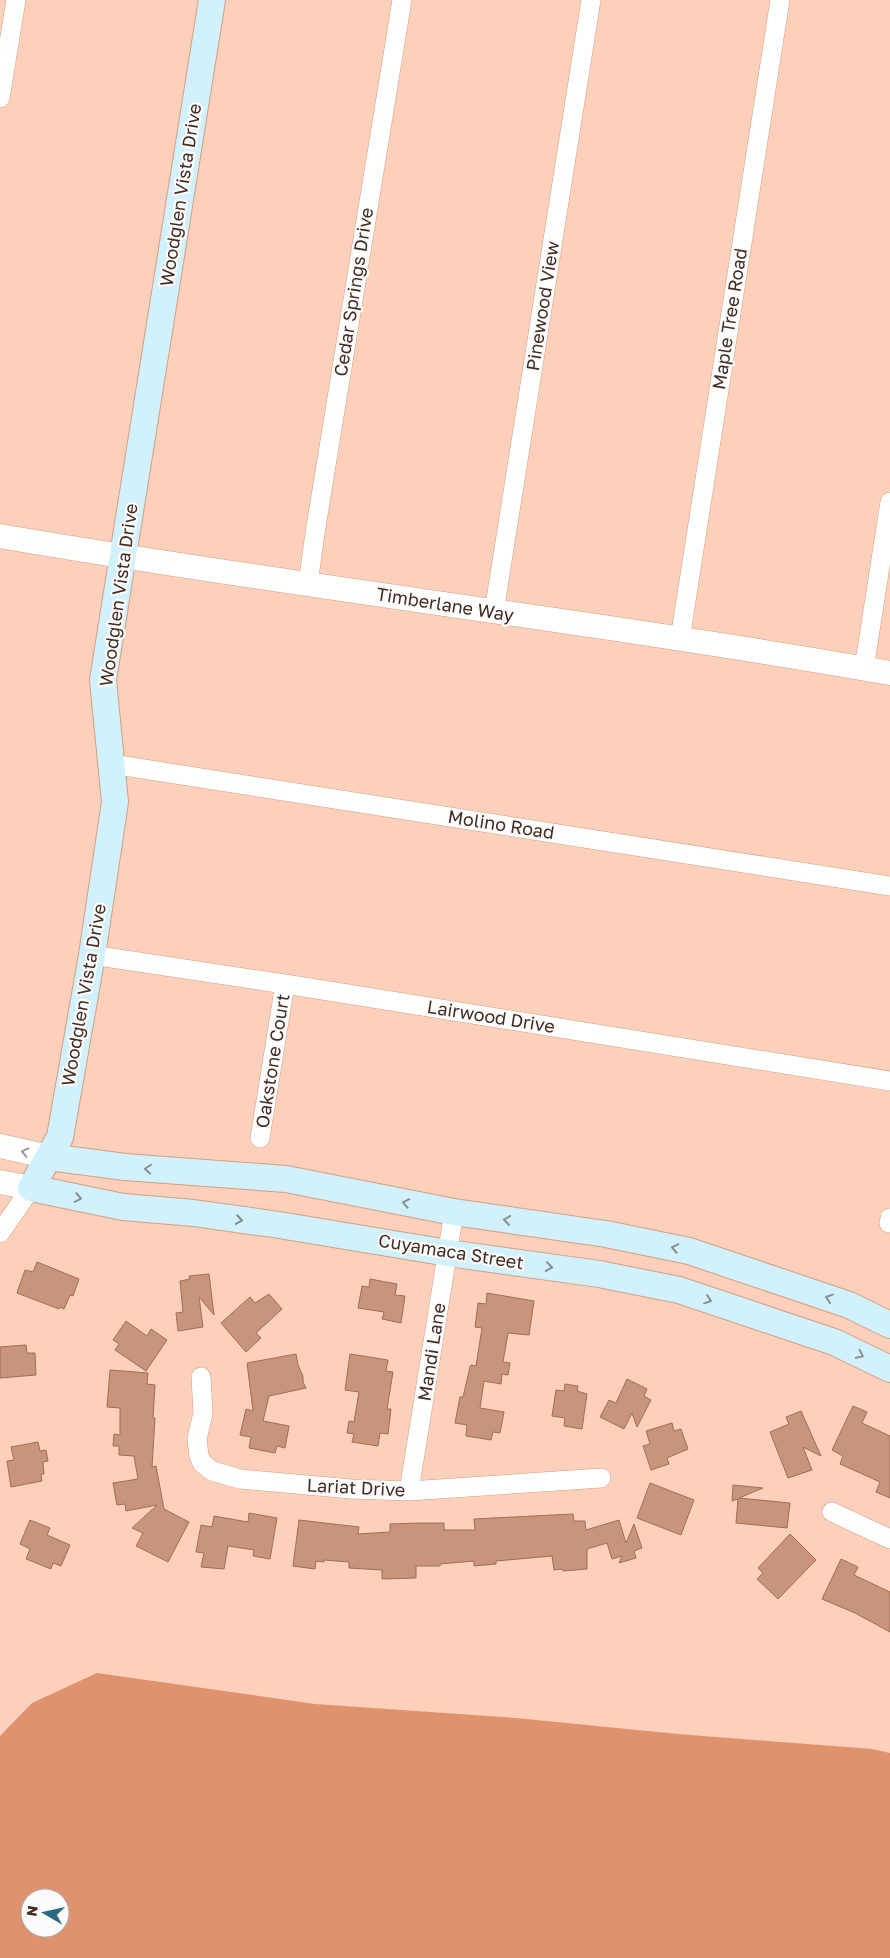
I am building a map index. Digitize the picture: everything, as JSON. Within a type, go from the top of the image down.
[{"type":"main road","name":"Woodglen Vista Drive","points":[[31,1188],[60,1137],[92,955],[115,802],[103,680],[212,0]]},
{"type":"main road","points":[[50,1157],[125,1167],[286,1179],[454,1212],[606,1234],[689,1251],[849,1305],[890,1324]]},
{"type":"main road","name":"Cuyamaca Street","points":[[31,1188],[123,1207],[194,1213],[260,1222],[448,1253],[599,1274],[679,1290],[834,1342],[890,1369]]},
{"type":"street","points":[[0,98],[16,0]]},
{"type":"street","name":"Cedar Springs Drive","points":[[308,584],[402,0]]},
{"type":"street","name":"Pinewood View","points":[[494,612],[591,0]]},
{"type":"street","name":"Maple Tree Road","points":[[680,639],[780,0]]},
{"type":"street","points":[[864,669],[890,502]]},
{"type":"street","name":"Timberlane Way","points":[[0,536],[123,557],[680,639],[890,673]]},
{"type":"street","name":"Molino Road","points":[[112,764],[890,886]]},
{"type":"street","name":"Lairwood Drive","points":[[92,955],[890,1081]]},
{"type":"street","name":"Oakstone Court","points":[[260,1138],[285,984]]},
{"type":"street","points":[[0,1146],[50,1157]]},
{"type":"street","name":"Cuyamaca Street","points":[[0,1182],[31,1188]]},
{"type":"street","name":"Woodglen Vista Drive","points":[[0,1233],[31,1188]]},
{"type":"street","name":"Mandi Lane","points":[[409,1491],[454,1212]]},
{"type":"street","name":"Lariat Drive","points":[[201,1377],[203,1413],[197,1439],[199,1456],[202,1463],[212,1471],[240,1479],[351,1489],[409,1491],[601,1478]]},
{"type":"street","points":[[832,1512],[890,1539]]},
{"type":"shaded area","points":[[97,1673],[315,1704],[516,1718],[678,1734],[872,1749],[890,1753],[890,1958],[0,1958],[0,1736],[32,1703]]},
{"type":"building","points":[[37,1262],[79,1279],[73,1296],[70,1295],[64,1309],[60,1307],[59,1309],[17,1293],[25,1270],[33,1272]]},
{"type":"building","points":[[209,1274],[214,1315],[199,1297],[203,1327],[178,1331],[176,1313],[183,1312],[180,1281],[190,1279],[189,1276]]},
{"type":"building","points":[[370,1279],[397,1284],[395,1295],[405,1296],[401,1323],[382,1319],[384,1312],[358,1308],[362,1286],[369,1287]]},
{"type":"building","points":[[487,1293],[534,1301],[529,1335],[508,1333],[503,1362],[510,1363],[508,1375],[502,1374],[501,1384],[484,1381],[480,1408],[504,1412],[500,1433],[493,1432],[491,1440],[466,1436],[467,1425],[455,1423],[460,1397],[463,1397],[470,1367],[471,1365],[476,1366],[482,1328],[475,1327],[478,1303],[486,1304]]},
{"type":"building","points":[[269,1294],[282,1309],[256,1333],[261,1338],[246,1352],[221,1323],[250,1297],[255,1303]]},
{"type":"building","points":[[126,1321],[147,1336],[151,1329],[167,1340],[146,1371],[115,1350],[119,1344],[113,1340]]},
{"type":"building","points":[[26,1345],[27,1353],[35,1353],[36,1375],[0,1378],[0,1347]]},
{"type":"building","points":[[296,1354],[306,1388],[269,1396],[263,1421],[289,1426],[285,1448],[277,1446],[275,1453],[249,1448],[251,1437],[240,1435],[246,1409],[253,1411],[247,1363]]},
{"type":"building","points":[[350,1354],[388,1360],[386,1371],[393,1372],[387,1409],[391,1409],[388,1434],[380,1433],[378,1446],[352,1442],[354,1434],[347,1433],[349,1421],[354,1422],[359,1392],[345,1390]]},
{"type":"building","points":[[110,1370],[148,1373],[147,1384],[155,1385],[152,1467],[156,1466],[164,1509],[189,1522],[168,1562],[136,1546],[143,1533],[132,1528],[157,1505],[126,1511],[125,1504],[117,1505],[113,1483],[138,1479],[134,1456],[119,1455],[119,1446],[113,1446],[114,1434],[120,1435],[120,1408],[107,1407]]},
{"type":"building","points":[[627,1379],[647,1389],[644,1396],[651,1400],[637,1427],[632,1413],[624,1429],[600,1417],[609,1400],[616,1403]]},
{"type":"building","points":[[565,1384],[578,1386],[577,1391],[587,1394],[582,1429],[564,1426],[565,1418],[552,1416],[556,1390],[564,1391]]},
{"type":"building","points":[[853,1406],[867,1412],[862,1423],[890,1436],[890,1498],[876,1492],[880,1482],[840,1464],[843,1456],[832,1450]]},
{"type":"building","points":[[801,1411],[821,1456],[803,1447],[812,1470],[788,1478],[770,1432],[789,1424],[786,1417]]},
{"type":"building","points":[[672,1423],[674,1431],[681,1429],[688,1449],[667,1458],[669,1464],[651,1470],[643,1446],[650,1444],[646,1431]]},
{"type":"building","points":[[38,1442],[40,1451],[46,1450],[48,1461],[43,1462],[44,1474],[41,1474],[42,1481],[11,1487],[7,1461],[14,1460],[11,1447]]},
{"type":"building","points":[[650,1483],[694,1500],[681,1535],[637,1518]]},
{"type":"building","points":[[733,1485],[763,1488],[739,1498],[790,1503],[787,1528],[736,1523],[738,1499],[732,1501]]},
{"type":"building","points":[[249,1513],[277,1518],[270,1559],[253,1556],[254,1550],[228,1546],[224,1569],[201,1567],[204,1553],[196,1552],[201,1525],[212,1527],[214,1516],[248,1522]]},
{"type":"building","points":[[573,1514],[574,1521],[585,1521],[586,1530],[619,1520],[626,1543],[634,1524],[642,1548],[634,1551],[636,1558],[619,1563],[622,1556],[612,1559],[607,1543],[587,1549],[587,1569],[563,1571],[562,1569],[554,1570],[552,1556],[496,1561],[496,1564],[474,1566],[474,1561],[440,1564],[440,1566],[416,1566],[416,1578],[382,1579],[382,1570],[349,1568],[349,1562],[316,1561],[315,1569],[293,1566],[299,1520],[359,1527],[358,1534],[390,1532],[390,1524],[444,1523],[444,1530],[475,1530],[474,1519]]},
{"type":"building","points":[[30,1520],[50,1528],[47,1535],[70,1545],[61,1566],[53,1563],[51,1569],[26,1559],[30,1549],[20,1544]]},
{"type":"building","points":[[790,1534],[816,1560],[778,1599],[757,1579],[763,1573],[758,1568]]},
{"type":"building","points":[[841,1559],[858,1567],[854,1575],[890,1592],[890,1632],[855,1613],[822,1599]]}]
